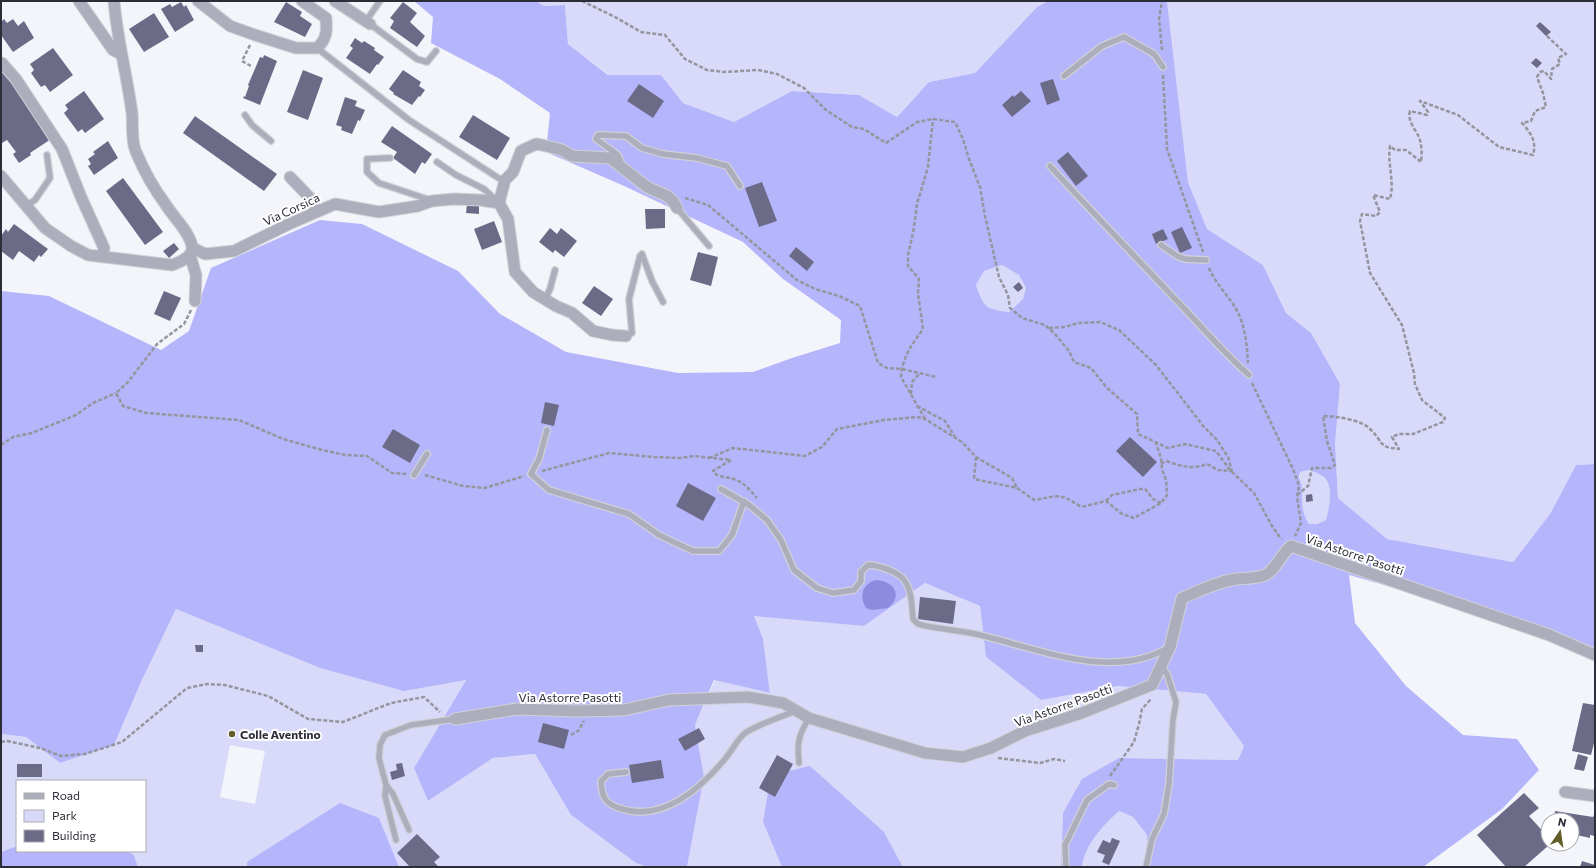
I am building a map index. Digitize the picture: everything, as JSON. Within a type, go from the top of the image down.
[{"type":"street","points":[[79,1],[113,50],[121,54]]},
{"type":"street","points":[[114,1],[121,54],[132,112],[135,150],[146,172],[166,205],[189,238],[196,275],[195,301]]},
{"type":"street","points":[[198,1],[230,26],[296,48],[317,48],[324,42],[327,31],[326,18],[302,1]]},
{"type":"street","points":[[335,1],[368,23]]},
{"type":"street","points":[[2,63],[16,79],[62,149],[80,197],[104,248],[102,256]]},
{"type":"street","points":[[626,336],[594,331],[572,313],[533,292],[515,272],[508,218],[500,203],[505,180],[513,172],[521,151],[536,144],[562,150],[572,156],[610,158],[647,187],[667,196],[673,201],[677,208]]},
{"type":"street","points":[[1,176],[45,228],[71,246],[88,255],[172,265],[183,261],[191,251]]},
{"type":"street","points":[[290,176],[314,202],[314,212]]},
{"type":"street","name":"Via Corsica","points":[[191,251],[205,254],[234,251],[314,212],[335,204],[379,212],[418,206],[432,201],[454,199],[480,200],[500,203]]},
{"type":"street","name":"Via Astorre Pasotti","points":[[458,719],[517,709],[576,711],[624,710],[669,700],[748,697],[783,703],[809,718],[925,753],[963,757],[991,748],[1025,731],[1082,713],[1152,685],[1170,647],[1182,598],[1212,585],[1230,580],[1265,575],[1276,565],[1291,546],[1549,635],[1595,654]]},
{"type":"street","points":[[1565,792],[1595,796]]},
{"type":"lane","points":[[380,1],[368,23],[417,59],[427,62],[436,51]]},
{"type":"lane","points":[[1064,76],[1102,46],[1124,37],[1154,54],[1163,67]]},
{"type":"lane","points":[[317,48],[409,120],[500,179]]},
{"type":"lane","points":[[245,115],[252,125],[271,141]]},
{"type":"lane","points":[[624,169],[618,155],[596,139],[598,135],[626,136],[642,148],[663,154],[697,158],[727,166],[740,186]]},
{"type":"lane","points":[[26,206],[35,200],[50,178],[47,155]]},
{"type":"lane","points":[[390,158],[366,159],[367,172],[379,183],[432,201]]},
{"type":"lane","points":[[437,162],[456,175],[484,189],[500,203]]},
{"type":"lane","points":[[1050,166],[1088,208],[1249,376]]},
{"type":"lane","points":[[677,208],[709,246]]},
{"type":"lane","points":[[1161,245],[1177,256],[1185,259],[1206,260]]},
{"type":"lane","points":[[626,336],[632,333],[629,299],[640,256],[642,254],[663,302]]},
{"type":"lane","points":[[545,299],[550,289],[555,270]]},
{"type":"lane","points":[[547,430],[540,459],[532,474],[549,490],[629,514],[659,535],[693,551],[719,552],[732,534],[744,501]]},
{"type":"lane","points":[[414,475],[427,454]]},
{"type":"lane","points":[[722,488],[744,501],[767,520],[779,536],[794,570],[817,588],[833,593],[854,590],[860,581],[861,572],[868,565],[876,565],[891,570],[905,581],[910,593],[913,619],[918,624],[985,636],[1043,652],[1086,661],[1127,662],[1155,655],[1170,647]]},
{"type":"lane","points":[[1146,867],[1152,839],[1164,814],[1170,784],[1172,720],[1176,702],[1167,674],[1161,666]]},
{"type":"lane","points":[[626,772],[608,774],[601,781],[602,795],[612,806],[631,812],[653,811],[678,802],[706,781],[726,758],[744,733],[786,714],[797,711]]},
{"type":"lane","points":[[799,763],[797,743],[803,727],[809,718]]},
{"type":"lane","points":[[396,840],[385,796],[386,785],[379,758],[380,746],[385,735],[411,725],[458,719]]},
{"type":"lane","points":[[1066,867],[1065,845],[1087,800],[1109,784],[1114,785]]},
{"type":"lane","points":[[386,785],[393,794],[409,830]]},
{"type":"path","points":[[582,1],[641,32],[665,35],[685,59],[706,70],[724,72],[758,70],[777,74],[804,88],[826,110],[852,127],[864,130],[886,143],[917,122],[933,119],[955,122],[964,139],[968,159],[980,187],[999,277],[1008,295],[1010,308],[1022,318],[1045,325],[1069,351],[1074,362],[1091,368],[1107,388],[1137,414],[1138,434],[1168,448],[1184,444],[1216,451],[1230,470],[1254,493],[1279,536],[1291,546],[1301,523],[1297,495],[1299,486],[1293,469],[1249,376],[1246,340],[1237,310],[1212,275],[1167,149],[1159,19],[1162,1]]},
{"type":"path","points":[[251,66],[242,61],[255,35]]},
{"type":"path","points":[[1297,495],[1308,486],[1312,468],[1331,468],[1336,465],[1327,441],[1322,416],[1350,420],[1370,428],[1381,444],[1388,448],[1399,450],[1392,437],[1399,434],[1413,434],[1443,422],[1445,418],[1422,400],[1415,384],[1414,373],[1402,325],[1370,273],[1360,221],[1362,214],[1376,216],[1380,212],[1373,195],[1390,199],[1392,192],[1391,170],[1388,157],[1390,146],[1395,150],[1406,150],[1420,162],[1422,155],[1419,139],[1408,115],[1410,111],[1427,115],[1428,112],[1420,101],[1458,114],[1499,147],[1533,155],[1536,147],[1531,134],[1522,123],[1531,121],[1535,111],[1546,107],[1537,77],[1540,72],[1544,71],[1552,79],[1552,69],[1560,64],[1558,58],[1566,54],[1547,36]]},
{"type":"path","points":[[933,119],[928,167],[917,204],[914,234],[908,255],[908,266],[919,279],[918,294],[923,329],[912,343],[904,358],[901,377],[925,419],[962,442],[976,457],[1012,478],[1017,488]]},
{"type":"path","points":[[682,195],[686,199],[708,205],[797,280],[815,289],[839,296],[860,306],[878,363],[886,368],[902,369],[936,377]]},
{"type":"path","points":[[1048,328],[1065,327],[1078,323],[1100,322],[1119,330],[1156,365],[1204,427],[1217,440],[1228,457],[1232,471]]},
{"type":"path","points":[[1,445],[13,437],[32,433],[76,414],[93,403],[116,393],[128,382],[156,344],[184,324]]},
{"type":"path","points":[[910,394],[912,382],[920,373]]},
{"type":"path","points":[[116,393],[123,406],[146,413],[239,420],[289,441],[346,455],[367,456],[392,472],[427,475],[462,486],[485,488],[608,453],[680,458],[694,456],[731,460],[713,471],[718,476],[736,479],[749,489],[761,504]]},
{"type":"path","points":[[917,406],[945,422],[956,439]]},
{"type":"path","points":[[708,458],[733,448],[804,456],[822,447],[837,429],[884,420],[925,419]]},
{"type":"path","points":[[1106,501],[1122,514],[1134,518],[1161,503],[1167,494],[1166,480],[1156,442]]},
{"type":"path","points":[[976,457],[974,479],[1017,488],[1034,500],[1060,496],[1066,497],[1081,507],[1106,501],[1112,495],[1140,488],[1145,490],[1153,499],[1161,503]]},
{"type":"path","points":[[1161,464],[1166,461],[1197,468],[1207,464],[1218,470],[1232,471]]},
{"type":"path","points":[[1,742],[8,741],[40,748],[61,756],[85,754],[122,742],[187,688],[207,684],[225,685],[268,696],[308,719],[343,722],[391,703],[424,697],[441,713],[457,713],[458,719]]},
{"type":"path","points":[[1112,773],[1134,742],[1142,709],[1151,698]]},
{"type":"path","points":[[980,751],[994,757],[1031,762],[1040,763],[1054,759],[1065,761]]},
{"type":"green space","points":[[536,1],[1048,1],[1037,7],[975,73],[929,82],[897,117],[859,95],[792,91],[734,122],[683,103],[661,75],[609,75],[568,44],[565,5],[544,6]]},
{"type":"green space","points":[[1167,1],[1595,1],[1595,464],[1576,465],[1550,514],[1513,562],[1387,539],[1338,498],[1335,443],[1311,333],[1286,313],[1263,265],[1207,229],[1188,182]]},
{"type":"green space","points":[[1002,265],[1019,275],[1026,288],[1023,299],[1009,312],[995,310],[986,306],[976,285],[984,271]]},
{"type":"green space","points":[[1309,470],[1324,477],[1329,486],[1330,492],[1326,520],[1317,524],[1309,524],[1304,514],[1302,505],[1300,472]]},
{"type":"green space","points":[[925,583],[980,606],[986,657],[1041,700],[1118,686],[1206,694],[1244,746],[1238,760],[1119,758],[1063,813],[1061,867],[903,867],[884,832],[763,822],[782,867],[687,867],[704,777],[695,725],[715,680],[770,693],[763,639],[753,615],[864,626]]},
{"type":"green space","points":[[176,609],[320,668],[404,690],[466,680],[414,768],[428,801],[493,758],[535,754],[571,815],[636,863],[648,867],[399,867],[379,818],[247,862],[247,867],[138,867],[134,855],[130,852],[146,852],[146,780],[16,780],[16,846],[1,852],[1,734],[26,737],[60,763],[114,745],[141,682]],"holes":[[[230,745],[265,751],[255,804],[220,797]]]},
{"type":"green space","points":[[1119,811],[1133,817],[1147,835],[1147,852],[1143,867],[1082,867],[1091,843],[1101,829]]},
{"type":"shaded area","points":[[414,1],[536,1],[544,6],[565,5],[568,44],[608,75],[661,75],[683,103],[734,122],[792,91],[859,95],[897,117],[929,82],[975,73],[1037,7],[1048,1],[1167,1],[1188,182],[1207,229],[1263,265],[1286,313],[1311,333],[1340,384],[1335,442],[1338,498],[1387,539],[1513,562],[1550,514],[1576,465],[1595,464],[1595,656],[1468,609],[1349,575],[1355,623],[1406,686],[1463,735],[1517,739],[1539,770],[1502,809],[1423,867],[1143,867],[1147,852],[1147,835],[1133,817],[1119,811],[1101,829],[1091,843],[1082,867],[1061,867],[1063,813],[1082,779],[1119,758],[1238,760],[1244,746],[1206,694],[1118,686],[1041,700],[986,657],[980,606],[925,583],[864,626],[754,616],[763,639],[770,693],[714,680],[695,725],[704,777],[687,867],[648,867],[636,863],[571,815],[535,754],[493,758],[428,801],[414,768],[466,680],[404,691],[320,668],[176,609],[141,682],[114,745],[60,763],[26,737],[1,734],[1,291],[49,296],[161,350],[189,331],[211,268],[320,220],[362,224],[458,271],[500,314],[566,352],[678,373],[753,372],[840,343],[841,320],[783,279],[743,242],[622,185],[546,152],[550,113],[500,79],[431,43],[433,17]],"holes":[[[1002,265],[1019,275],[1026,288],[1023,299],[1009,312],[995,310],[986,306],[976,285],[984,271]],[[1309,470],[1324,477],[1327,481],[1330,492],[1326,520],[1317,524],[1309,524],[1305,517],[1302,505],[1302,488],[1299,477],[1300,472]]]},
{"type":"shaded area","points":[[876,580],[887,583],[896,594],[893,603],[888,608],[872,610],[866,608],[864,604],[862,595],[865,587]]},
{"type":"shaded area","points":[[810,766],[884,832],[903,867],[782,867],[763,822],[771,775]]},
{"type":"shaded area","points":[[340,803],[379,818],[399,867],[247,867],[247,862]]},
{"type":"shaded area","points":[[16,846],[16,852],[130,852],[134,855],[138,867],[1,867],[1,852]]},
{"type":"building","points":[[181,2],[184,7],[186,5],[194,20],[175,32],[161,9],[170,4],[172,7]]},
{"type":"building","points":[[286,2],[302,12],[300,16],[312,24],[305,37],[274,22]]},
{"type":"building","points":[[403,2],[417,13],[410,22],[425,36],[417,47],[390,28],[394,21],[390,18]]},
{"type":"building","points":[[154,13],[169,37],[144,52],[129,29]]},
{"type":"building","points":[[4,19],[7,23],[13,19],[18,26],[24,21],[34,38],[13,52],[1,35],[1,22]]},
{"type":"building","points":[[1540,22],[1551,32],[1546,36],[1536,26]]},
{"type":"building","points":[[355,38],[362,43],[364,41],[375,48],[374,50],[384,57],[370,74],[346,58],[353,48],[350,46]]},
{"type":"building","points":[[53,48],[73,75],[50,92],[45,85],[41,87],[31,73],[34,70],[30,64]]},
{"type":"building","points":[[264,55],[277,61],[260,105],[243,98],[244,96],[245,97],[249,86],[248,85],[260,57],[263,58]]},
{"type":"building","points":[[1536,58],[1542,63],[1537,68],[1531,63]]},
{"type":"building","points":[[1,68],[51,139],[30,153],[31,155],[19,163],[13,154],[16,152],[7,140],[2,143],[1,141]]},
{"type":"building","points":[[303,70],[323,78],[308,120],[287,112]]},
{"type":"building","points":[[403,70],[421,82],[419,86],[425,90],[412,105],[393,94],[394,93],[389,89]]},
{"type":"building","points":[[1053,79],[1060,100],[1047,105],[1040,83]]},
{"type":"building","points":[[639,84],[664,101],[653,118],[627,101]]},
{"type":"building","points":[[84,91],[104,119],[85,133],[82,129],[78,132],[64,113],[68,109],[65,105]]},
{"type":"building","points":[[1021,91],[1031,101],[1012,117],[1002,105],[1013,95],[1014,97]]},
{"type":"building","points":[[345,97],[357,101],[355,106],[365,110],[360,121],[358,120],[352,134],[341,130],[342,127],[336,125]]},
{"type":"building","points":[[473,115],[510,138],[497,160],[459,137]]},
{"type":"building","points":[[195,116],[277,174],[264,191],[183,133]]},
{"type":"building","points":[[392,126],[432,154],[425,164],[422,162],[415,174],[393,158],[397,152],[381,142]]},
{"type":"building","points":[[108,141],[118,158],[94,175],[88,166],[91,164],[88,159],[95,154],[93,152]]},
{"type":"building","points":[[1068,152],[1088,176],[1076,186],[1057,161]]},
{"type":"building","points":[[123,178],[163,232],[145,245],[106,191]]},
{"type":"building","points":[[762,182],[777,221],[759,227],[745,188]]},
{"type":"building","points":[[467,204],[479,205],[479,214],[466,213]]},
{"type":"building","points":[[645,209],[665,209],[665,228],[646,229]]},
{"type":"building","points":[[494,221],[502,242],[482,250],[474,229]]},
{"type":"building","points":[[14,224],[48,249],[41,257],[39,255],[34,262],[19,251],[13,260],[1,251],[1,236],[6,229],[8,232]]},
{"type":"building","points":[[1182,227],[1192,248],[1180,253],[1171,232]]},
{"type":"building","points":[[550,228],[557,234],[561,228],[577,241],[564,257],[555,250],[553,253],[539,242]]},
{"type":"building","points":[[1163,229],[1168,239],[1156,244],[1152,234]]},
{"type":"building","points":[[174,243],[179,249],[169,258],[163,251]]},
{"type":"building","points":[[796,247],[814,262],[807,271],[789,256]]},
{"type":"building","points":[[698,252],[718,257],[711,286],[690,280]]},
{"type":"building","points":[[1019,282],[1023,288],[1018,292],[1013,287]]},
{"type":"building","points":[[594,286],[613,299],[601,316],[582,303]]},
{"type":"building","points":[[164,291],[181,298],[170,321],[154,314]]},
{"type":"building","points":[[545,402],[559,405],[554,426],[541,423]]},
{"type":"building","points":[[393,429],[420,445],[410,463],[382,447]]},
{"type":"building","points":[[1130,437],[1157,462],[1143,477],[1116,451]]},
{"type":"building","points":[[688,483],[716,498],[703,521],[676,506]]},
{"type":"building","points":[[1312,494],[1313,501],[1306,502],[1306,495]]},
{"type":"building","points":[[920,597],[956,601],[953,624],[918,619]]},
{"type":"building","points":[[195,645],[203,645],[203,652],[196,652]]},
{"type":"building","points":[[1583,703],[1595,705],[1595,739],[1591,755],[1572,751]]},
{"type":"building","points":[[543,723],[569,730],[564,749],[538,742]]},
{"type":"building","points":[[699,728],[705,739],[685,751],[678,739]]},
{"type":"building","points":[[1578,754],[1588,757],[1584,771],[1574,769]]},
{"type":"building","points":[[777,755],[793,764],[775,797],[759,788]]},
{"type":"building","points":[[661,760],[664,778],[632,783],[629,765]]},
{"type":"building","points":[[402,763],[405,776],[392,780],[390,772],[397,770],[396,764]]},
{"type":"building","points":[[17,764],[42,764],[42,777],[17,777]]},
{"type":"building","points":[[1524,793],[1539,808],[1529,816],[1540,828],[1541,852],[1524,867],[1506,867],[1477,835]]},
{"type":"building","points":[[1595,813],[1595,836],[1590,835],[1590,838],[1580,836],[1580,815],[1593,817]]},
{"type":"building","points":[[417,834],[440,857],[434,862],[439,867],[410,867],[397,853]]},
{"type":"building","points":[[1112,838],[1120,841],[1109,865],[1102,862],[1105,855],[1097,852],[1103,840],[1110,843]]},
{"type":"building","points":[[1582,861],[1595,865],[1595,867],[1580,867]]},
{"type":"place","name":"Colle Aventino","points":[[232,734]]}]
